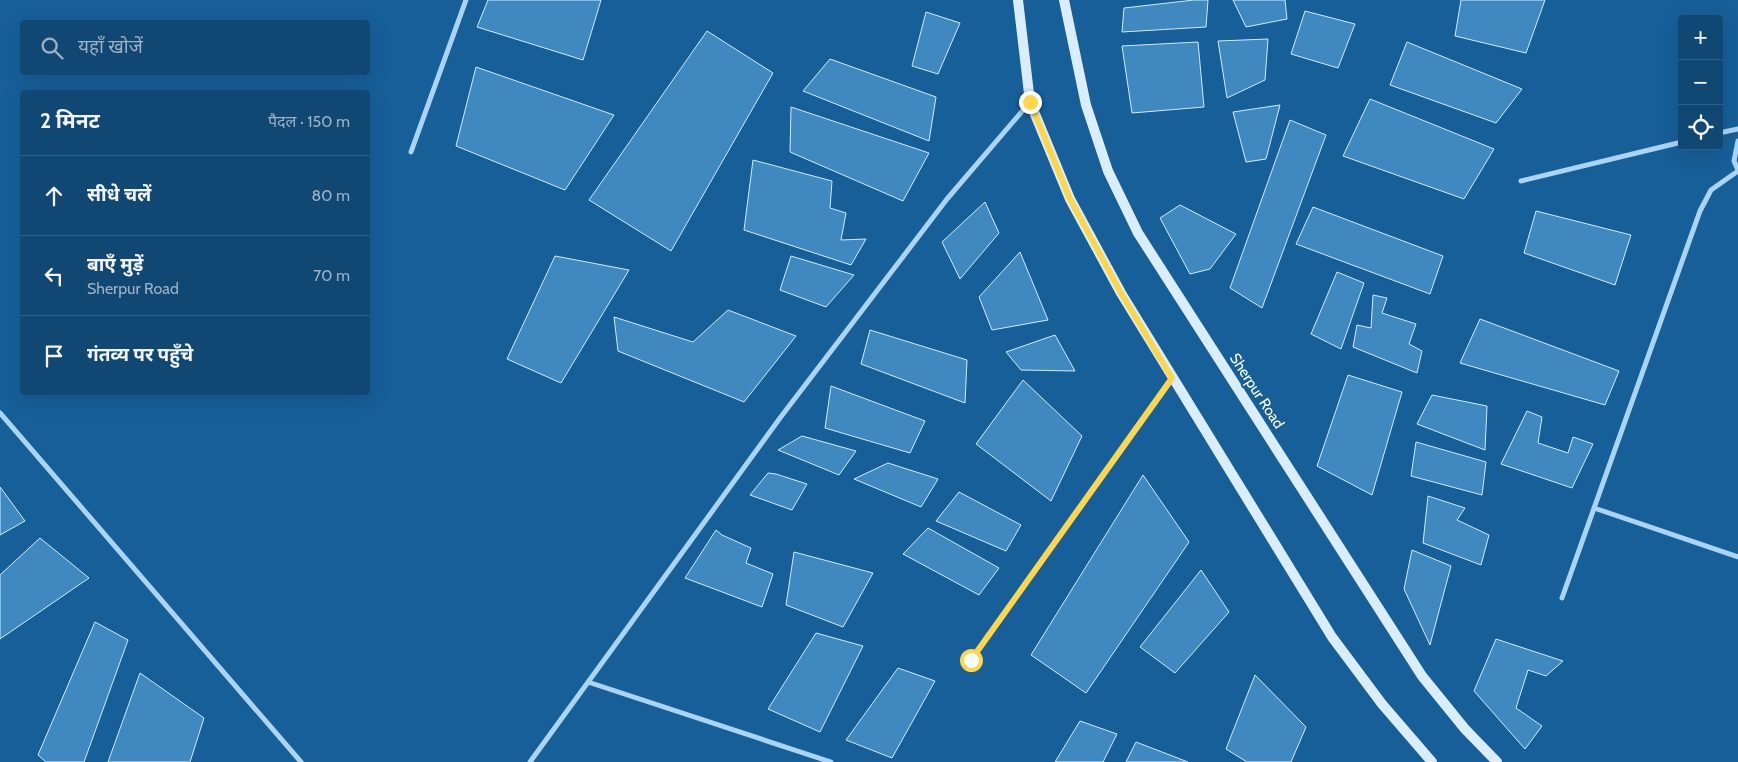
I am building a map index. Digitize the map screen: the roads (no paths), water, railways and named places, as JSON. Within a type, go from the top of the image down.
[{"type":"street","points":[[411,152],[466,0]]},
{"type":"street","points":[[1018,0],[1030,102],[1070,199],[1121,293],[1332,637],[1382,704],[1432,762]]},
{"type":"street","name":"Sherpur Road","points":[[1064,0],[1086,105],[1108,171],[1138,233],[1422,676],[1465,729],[1497,762]]},
{"type":"street","points":[[530,762],[798,394],[947,199],[1030,102]]},
{"type":"street","points":[[1723,132],[1738,129]]},
{"type":"street","points":[[1562,598],[1700,211],[1710,190],[1738,170],[1734,161],[1738,140]]},
{"type":"street","points":[[1521,180],[1678,143]]},
{"type":"street","points":[[971,660],[1172,378]]},
{"type":"street","points":[[0,413],[301,762]]},
{"type":"street","points":[[1594,508],[1738,557]]},
{"type":"street","points":[[588,682],[832,762]]}]
